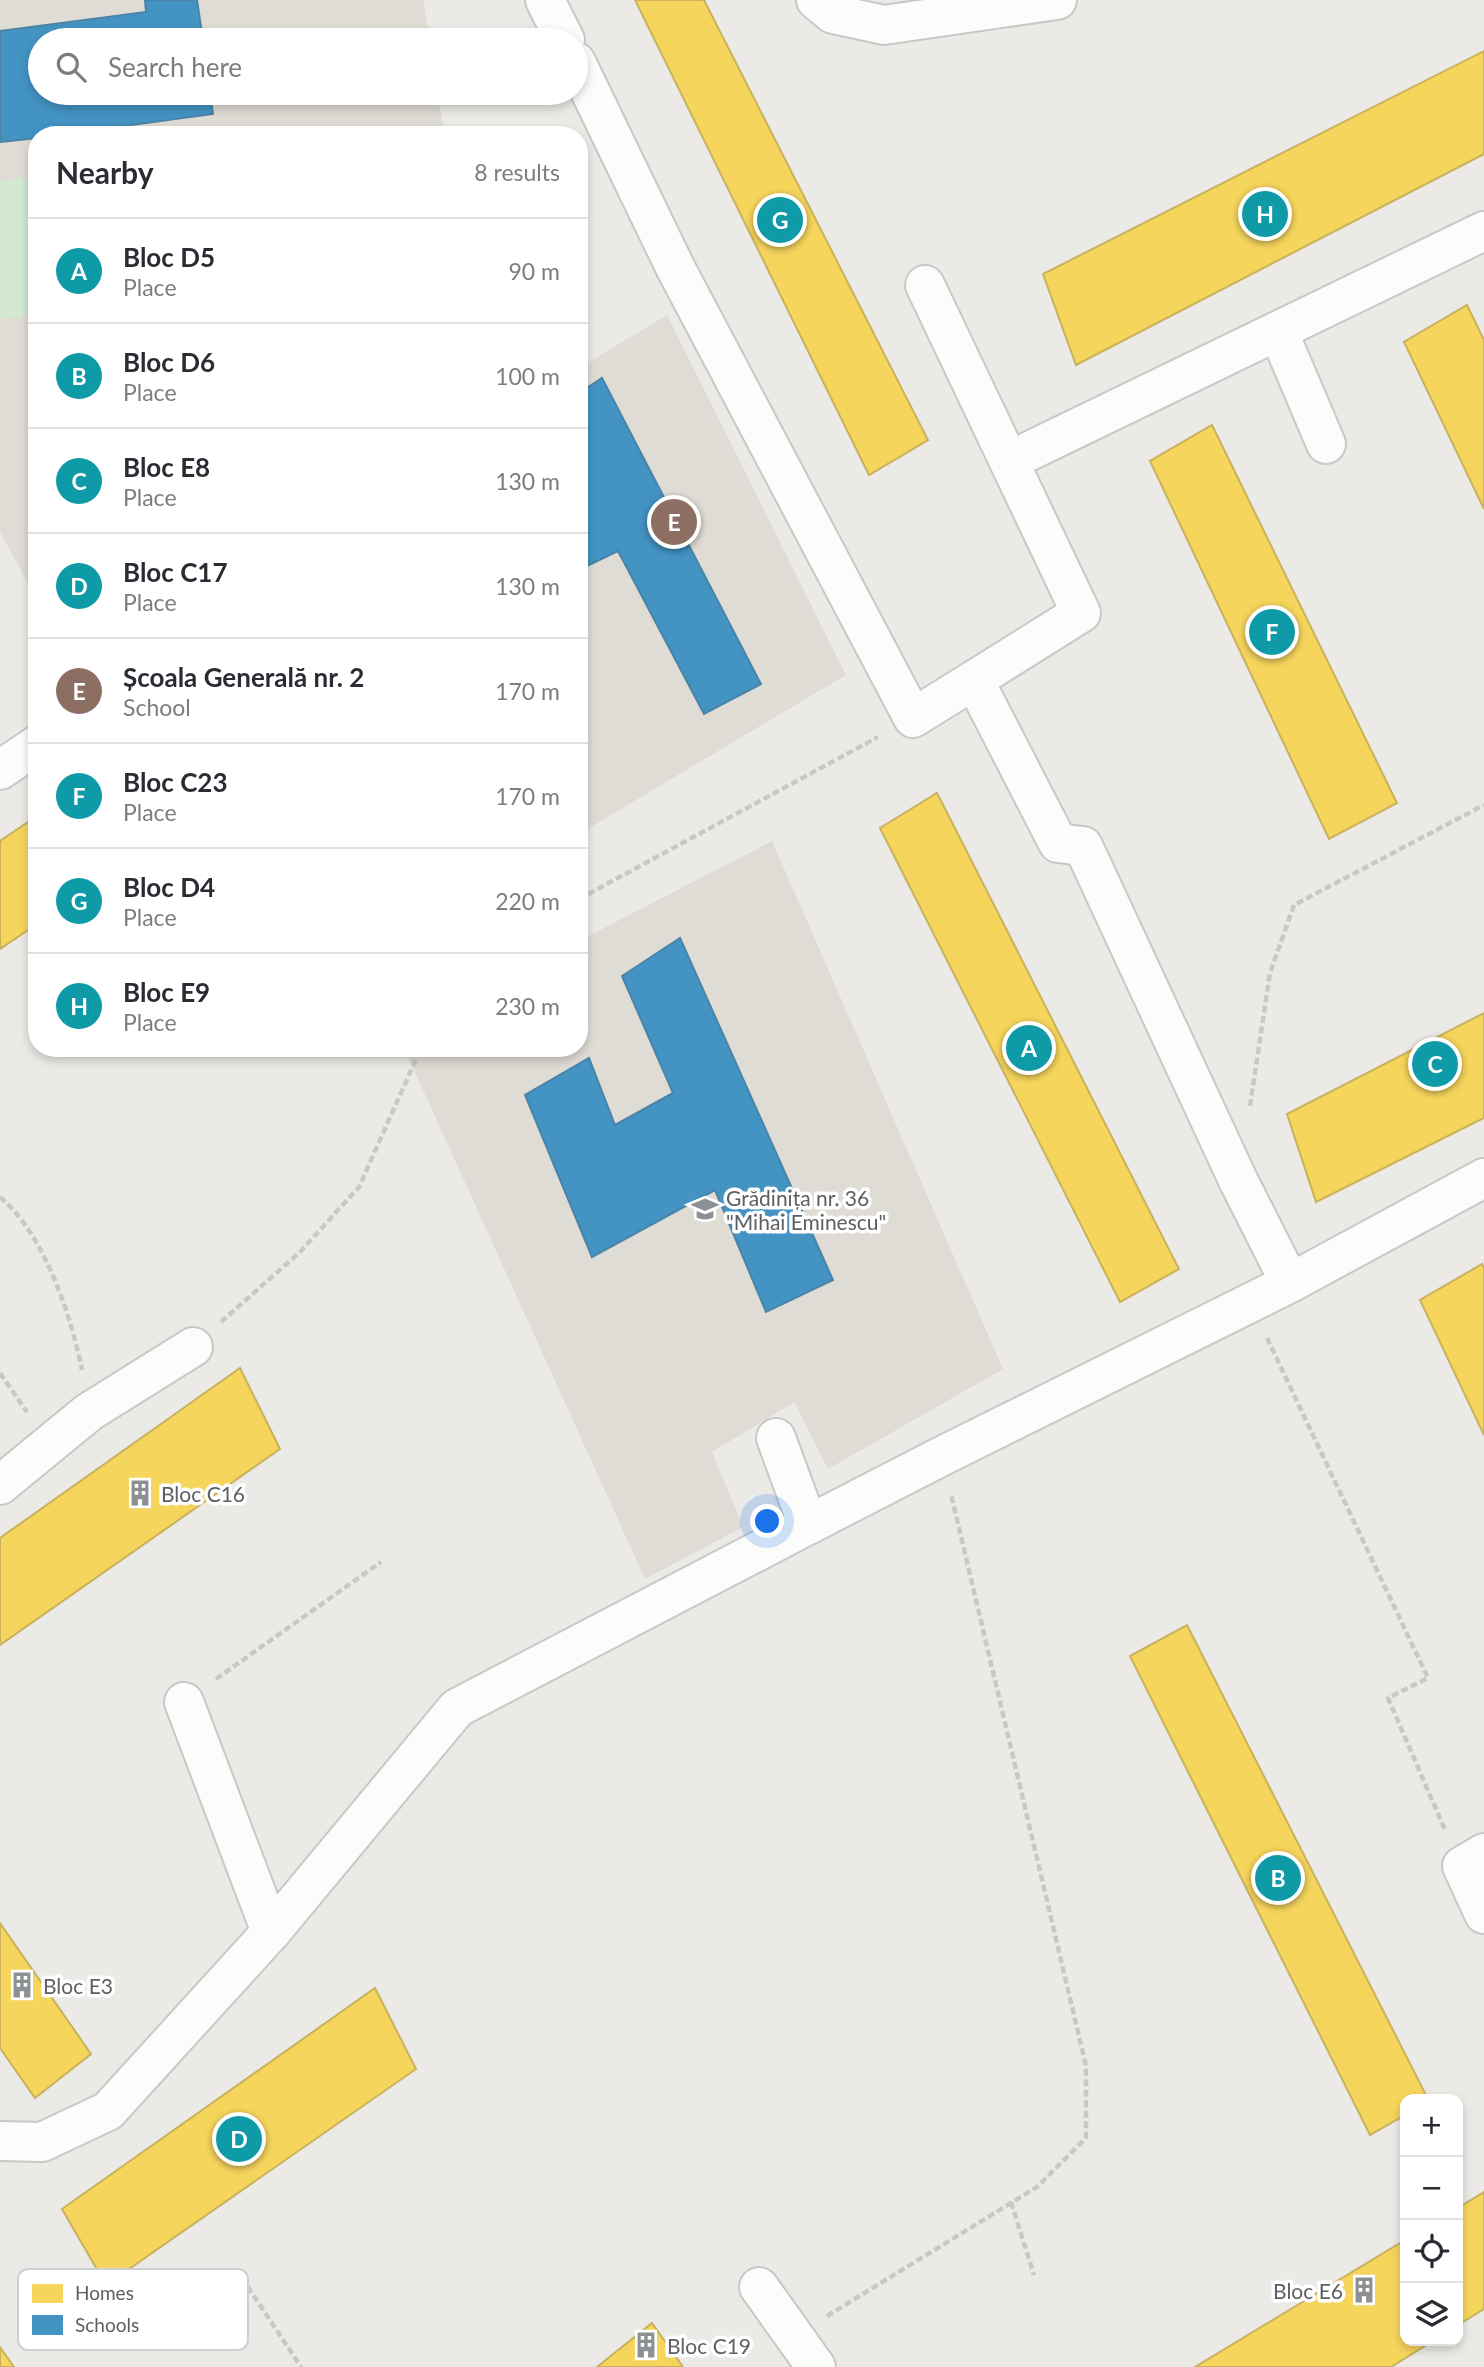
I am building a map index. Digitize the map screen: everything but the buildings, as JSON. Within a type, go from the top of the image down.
[{"type":"street","points":[[545,0],[559,28]]},
{"type":"street","points":[[816,0],[833,14],[884,25],[1057,0]]},
{"type":"street","points":[[588,87],[675,267],[913,718],[1082,612],[925,285]]},
{"type":"street","points":[[1009,461],[1484,231]]},
{"type":"street","points":[[1278,331],[1326,444]]},
{"type":"street","points":[[974,680],[1058,843],[1083,846],[1238,1180],[1290,1283]]},
{"type":"street","points":[[0,770],[28,751]]},
{"type":"street","points":[[0,2141],[41,2142],[108,2111],[271,1932],[457,1708],[942,1456],[1290,1283],[1484,1178]]},
{"type":"street","points":[[0,1485],[89,1412],[193,1347]]},
{"type":"street","points":[[776,1438],[808,1525]]},
{"type":"street","points":[[184,1702],[271,1932]]},
{"type":"street","points":[[1473,1859],[1484,1914]]},
{"type":"street","points":[[759,2287],[816,2367]]},
{"type":"path","points":[[588,894],[913,718]]},
{"type":"path","points":[[1249,1111],[1270,973],[1294,905],[1484,805]]},
{"type":"path","points":[[193,1347],[300,1252],[359,1187],[417,1057]]},
{"type":"path","points":[[0,1196],[24,1221],[51,1272],[76,1342],[89,1412]]},
{"type":"path","points":[[1250,1302],[1428,1678],[1388,1698],[1473,1859]]},
{"type":"path","points":[[795,2336],[1037,2187],[1086,2138],[1086,2066],[942,1456]]},
{"type":"path","points":[[184,1702],[381,1562]]},
{"type":"path","points":[[1011,2202],[1034,2275]]},
{"type":"path","points":[[248,2287],[301,2367]]},
{"type":"shaded area","points":[[0,0],[423,0],[428,28],[28,28],[28,105],[440,105],[443,126],[28,126],[28,583],[0,532]]},
{"type":"shaded area","points":[[667,315],[846,675],[588,829],[588,363]]},
{"type":"shaded area","name":"Grădinița nr. 36 \"Mihai Eminescu\"","points":[[772,841],[1003,1369],[828,1469],[794,1402],[712,1452],[743,1527],[645,1579],[408,1057],[588,1057],[588,936]]},
{"type":"green space","points":[[28,177],[28,316],[0,319],[0,181]]},
{"type":"place","name":"Bloc E9","points":[[1265,214]]},
{"type":"place","name":"Bloc D4","points":[[780,220]]},
{"type":"place","name":"Școala Generală nr. 2","points":[[674,522]]},
{"type":"place","name":"Bloc C23","points":[[1272,632]]},
{"type":"place","name":"Bloc D5","points":[[1029,1048]]},
{"type":"place","name":"Bloc E8","points":[[1435,1064]]},
{"type":"place","name":"Grădinița nr. 36 \"Mihai Eminescu\"","points":[[705,1209]]},
{"type":"place","name":"Bloc C16","points":[[140,1493]]},
{"type":"place","name":"Bloc D6","points":[[1278,1878]]},
{"type":"place","name":"Bloc E3","points":[[22,1985]]},
{"type":"place","name":"Bloc C17","points":[[239,2139]]},
{"type":"place","name":"Bloc E6","points":[[1364,2290]]},
{"type":"place","name":"Bloc C19","points":[[646,2345]]}]
